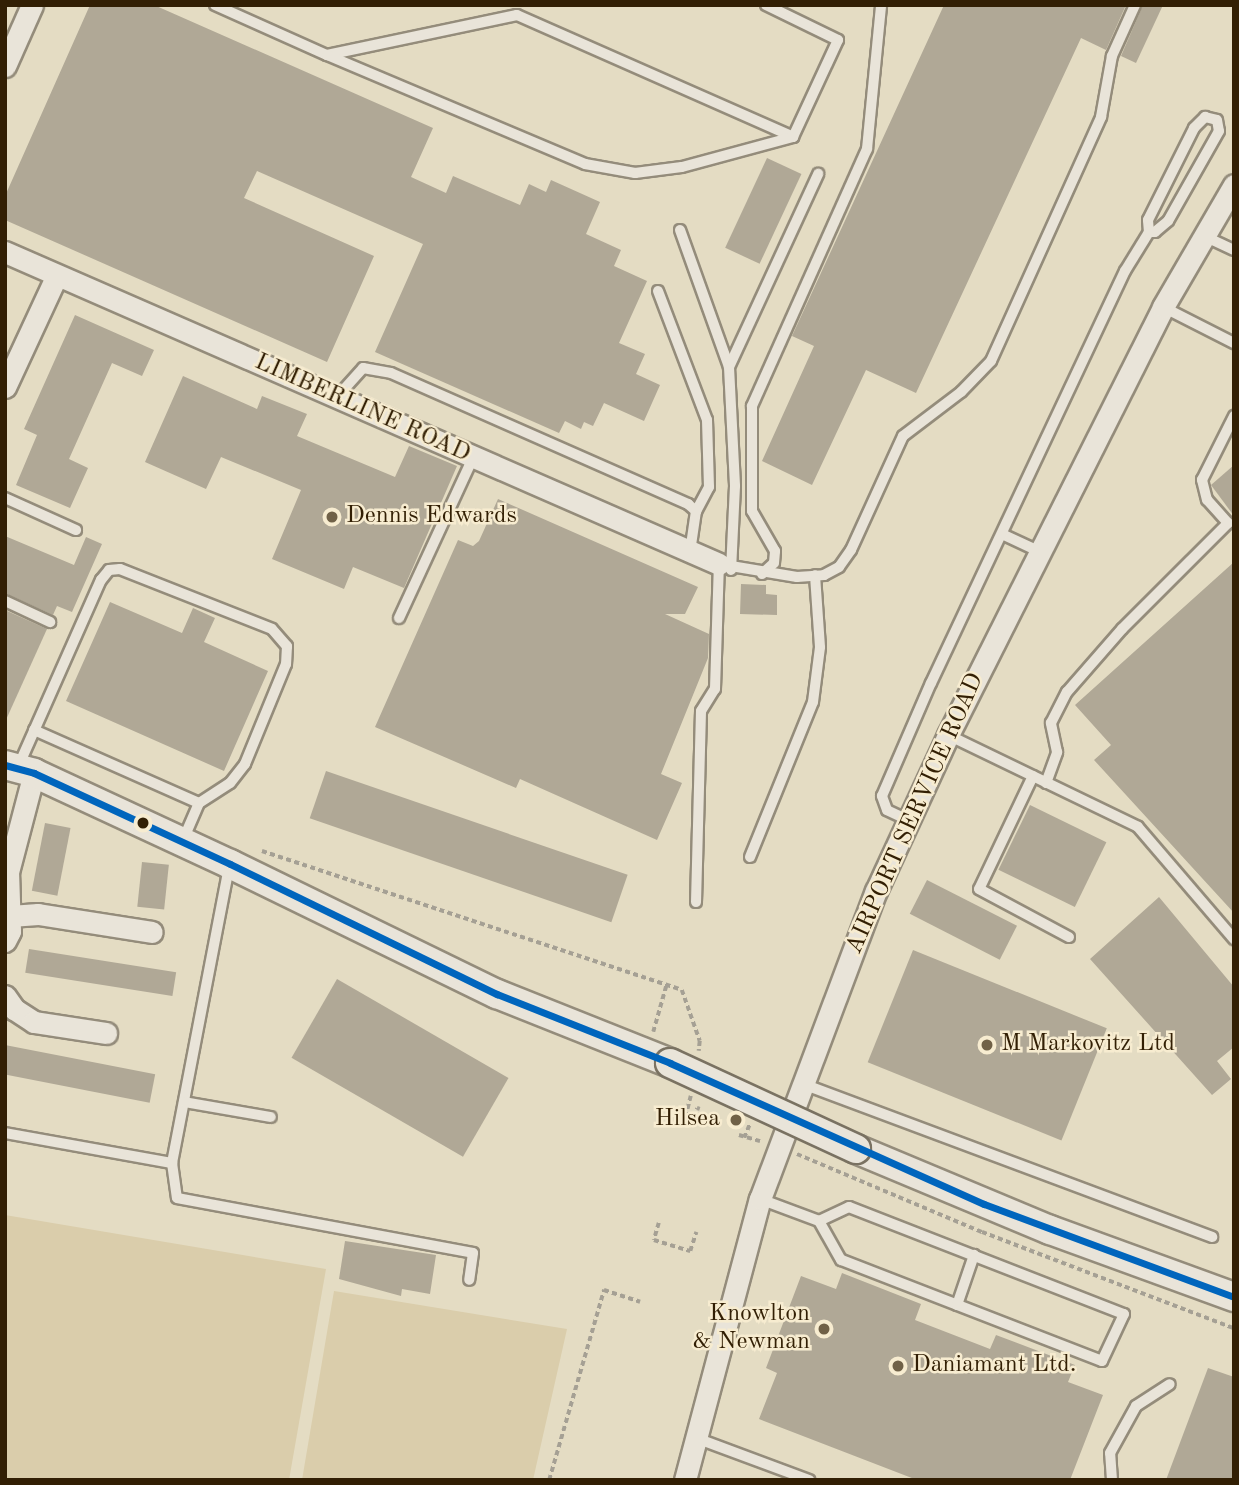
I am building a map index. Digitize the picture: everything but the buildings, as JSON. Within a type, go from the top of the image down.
[{"type":"street","points":[[5,66],[32,5]]},
{"type":"street","name":"AIRPORT SERVICE ROAD","points":[[685,1480],[760,1199],[876,891],[948,735],[1163,307],[1234,185]]},
{"type":"street","name":"LIMBERLINE ROAD","points":[[5,252],[725,567]]},
{"type":"street","points":[[5,387],[57,275]]},
{"type":"street","points":[[5,941],[19,769],[230,863],[497,994],[658,1059],[856,1149],[1039,1226],[1234,1297]]},
{"type":"street","points":[[7,903],[38,914],[152,932]]},
{"type":"street","points":[[5,996],[14,1009],[34,1022],[106,1034]]},
{"type":"lane","points":[[215,5],[585,164],[635,173],[682,167],[793,137],[838,40],[766,5]]},
{"type":"lane","points":[[762,574],[774,562],[775,551],[752,511],[752,406],[867,149],[881,5]]},
{"type":"lane","points":[[725,567],[762,574],[816,575],[839,567],[851,550],[903,436],[961,392],[991,361],[1101,117],[1112,56],[1135,5]]},
{"type":"lane","points":[[327,55],[520,10],[793,137]]},
{"type":"lane","points":[[908,820],[887,810],[882,796],[1125,271],[1149,232],[1148,220],[1197,121],[1217,120],[1219,131],[1168,221],[1156,232],[1149,232]]},
{"type":"lane","points":[[729,366],[818,174]]},
{"type":"lane","points":[[680,230],[729,366],[735,486],[715,689],[701,711],[696,902]]},
{"type":"lane","points":[[1204,236],[1234,250]]},
{"type":"lane","points":[[658,291],[707,419],[709,487],[696,511],[690,552]]},
{"type":"lane","points":[[1163,307],[1234,343]]},
{"type":"lane","points":[[337,397],[354,374],[378,368],[677,498],[696,511]]},
{"type":"lane","points":[[1046,783],[1057,752],[1051,723],[1067,692],[1122,629],[1228,523],[1207,500],[1202,480],[1234,416]]},
{"type":"lane","points":[[398,618],[473,458]]},
{"type":"lane","points":[[5,498],[76,530]]},
{"type":"lane","points":[[1004,535],[1040,552]]},
{"type":"lane","points":[[19,769],[34,730],[109,570],[131,571],[272,629],[287,646],[286,664],[245,764],[230,783],[199,803],[182,841]]},
{"type":"lane","points":[[750,857],[813,702],[820,647],[816,575]]},
{"type":"lane","points":[[5,601],[50,622]]},
{"type":"lane","points":[[34,730],[199,803]]},
{"type":"lane","points":[[948,735],[1138,827],[1234,939]]},
{"type":"lane","points":[[1033,776],[979,889],[1069,937]]},
{"type":"lane","points":[[230,863],[172,1163],[177,1198],[473,1252],[469,1280]]},
{"type":"lane","points":[[803,1084],[1212,1237]]},
{"type":"lane","points":[[184,1102],[271,1118]]},
{"type":"lane","points":[[5,1133],[172,1163]]},
{"type":"lane","points":[[760,1199],[819,1221],[841,1260],[1102,1361],[1124,1314],[849,1207],[819,1221]]},
{"type":"lane","points":[[957,1305],[974,1255]]},
{"type":"lane","points":[[1112,1480],[1110,1453],[1136,1406],[1170,1384]]},
{"type":"lane","points":[[696,1438],[809,1480]]},
{"type":"path","points":[[258,850],[682,990],[700,1041]]},
{"type":"path","points":[[658,1059],[666,985]]},
{"type":"path","points":[[691,1101],[684,1124],[690,1125],[697,1108],[700,1109]]},
{"type":"path","points":[[779,1146],[982,1232],[1234,1328]]},
{"type":"path","points":[[659,1223],[654,1240],[690,1251],[696,1232]]},
{"type":"path","points":[[549,1480],[604,1290],[640,1302]]},
{"type":"shaded area","points":[[5,1215],[326,1269],[289,1480],[5,1480]]},
{"type":"shaded area","points":[[334,1291],[567,1329],[533,1480],[302,1480]]},
{"type":"transit line","points":[[5,765],[34,773],[230,864],[497,994],[670,1063],[984,1204],[1234,1297]]},
{"type":"place","name":"Dennis Edwards","points":[[332,517]]},
{"type":"place","name":"M Markovitz Ltd","points":[[987,1045]]},
{"type":"place","name":"Hilsea","points":[[736,1120]]},
{"type":"place","name":"Knowlton & Newman","points":[[824,1329]]},
{"type":"place","name":"Daniamant Ltd.","points":[[898,1366]]}]
